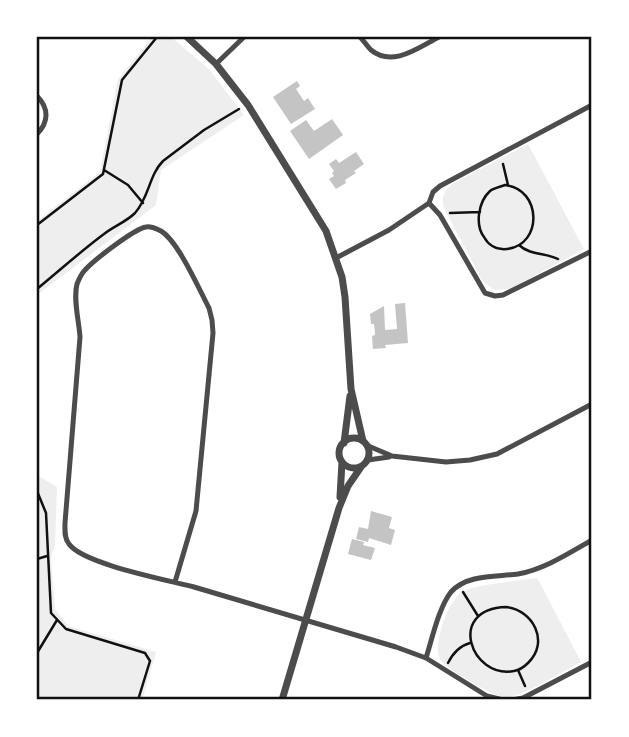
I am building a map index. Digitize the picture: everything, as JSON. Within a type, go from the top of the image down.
[{"type":"street","points":[[187,37],[216,64],[248,105],[319,218],[342,277],[351,389],[369,454],[368,460],[348,486],[339,508],[282,700]]},
{"type":"street","points":[[216,64],[244,37]]},
{"type":"street","points":[[360,37],[372,51],[393,58],[439,37]]},
{"type":"street","points":[[37,96],[44,104],[46,122],[37,134]]},
{"type":"street","points":[[336,258],[389,230],[429,203],[433,192],[440,186],[592,105]]},
{"type":"street","points":[[429,203],[440,215],[485,293],[495,296],[503,295],[592,251]]},
{"type":"street","points":[[175,582],[196,511],[212,320],[209,308],[173,241],[161,231],[145,227],[99,258],[85,270],[77,283],[76,304],[80,337],[65,523],[69,545],[85,556],[107,564],[396,647],[426,658],[487,696],[503,700]]},
{"type":"street","points":[[339,508],[342,462],[340,452],[344,443],[351,389]]},
{"type":"street","points":[[368,460],[392,456],[446,462],[497,454],[592,404]]},
{"type":"street","points":[[344,443],[353,439],[392,456]]},
{"type":"street","points":[[342,462],[351,468],[361,467]]},
{"type":"street","points":[[426,658],[446,600],[458,586],[476,579],[534,570],[592,540]]},
{"type":"street","points":[[512,700],[523,698],[592,663]]},
{"type":"path","points":[[37,225],[103,174],[122,80],[157,37]]},
{"type":"path","points":[[37,289],[106,232],[135,214],[163,161],[204,130],[248,105]]},
{"type":"path","points":[[500,154],[508,186]]},
{"type":"path","points":[[104,170],[128,185],[143,203]]},
{"type":"path","points":[[497,187],[514,187],[522,191],[531,203],[532,229],[527,239],[519,245],[500,249],[488,243],[480,229],[480,212],[490,191],[497,187]]},
{"type":"path","points":[[440,215],[480,212]]},
{"type":"path","points":[[519,245],[524,250],[557,258],[564,265]]},
{"type":"path","points":[[37,491],[46,513],[51,613],[66,629],[145,653],[150,661],[138,700]]},
{"type":"path","points":[[37,559],[48,556]]},
{"type":"path","points":[[458,586],[478,616]]},
{"type":"path","points":[[491,609],[518,610],[534,624],[538,634],[533,658],[512,672],[495,670],[478,656],[470,643],[471,629],[478,616],[491,609]]},
{"type":"path","points":[[37,653],[57,619]]},
{"type":"path","points":[[444,670],[456,651],[462,645],[470,643]]},
{"type":"path","points":[[518,670],[529,695]]},
{"type":"shaded area","points":[[152,37],[171,37],[209,69],[244,115],[161,170],[156,205],[37,295],[37,221],[100,172],[118,79]]},
{"type":"shaded area","points":[[528,144],[584,249],[510,289],[495,290],[483,282],[444,208],[443,198],[452,184]]},
{"type":"shaded area","points":[[37,475],[57,487],[55,545],[51,558],[55,609],[68,626],[156,652],[142,700],[37,700]]},
{"type":"shaded area","points":[[536,578],[581,662],[509,697],[493,694],[443,663],[438,652],[440,633],[457,596],[477,587]]},
{"type":"building","points":[[297,81],[300,86],[296,89],[304,101],[308,98],[315,109],[291,124],[273,97]]},
{"type":"building","points":[[332,119],[343,135],[309,159],[290,131],[306,120],[314,131]]},
{"type":"building","points":[[356,152],[364,164],[345,180],[346,183],[336,189],[329,179],[334,176],[334,171],[329,164],[336,159],[339,163]]},
{"type":"building","points":[[405,303],[408,343],[373,349],[372,336],[375,332],[370,314],[384,306],[385,330],[397,329],[395,304]]},
{"type":"building","points":[[371,511],[392,517],[389,528],[395,530],[391,545],[369,538],[368,542],[356,539],[359,527],[368,529]]},
{"type":"building","points":[[352,539],[375,548],[371,560],[348,554]]}]
